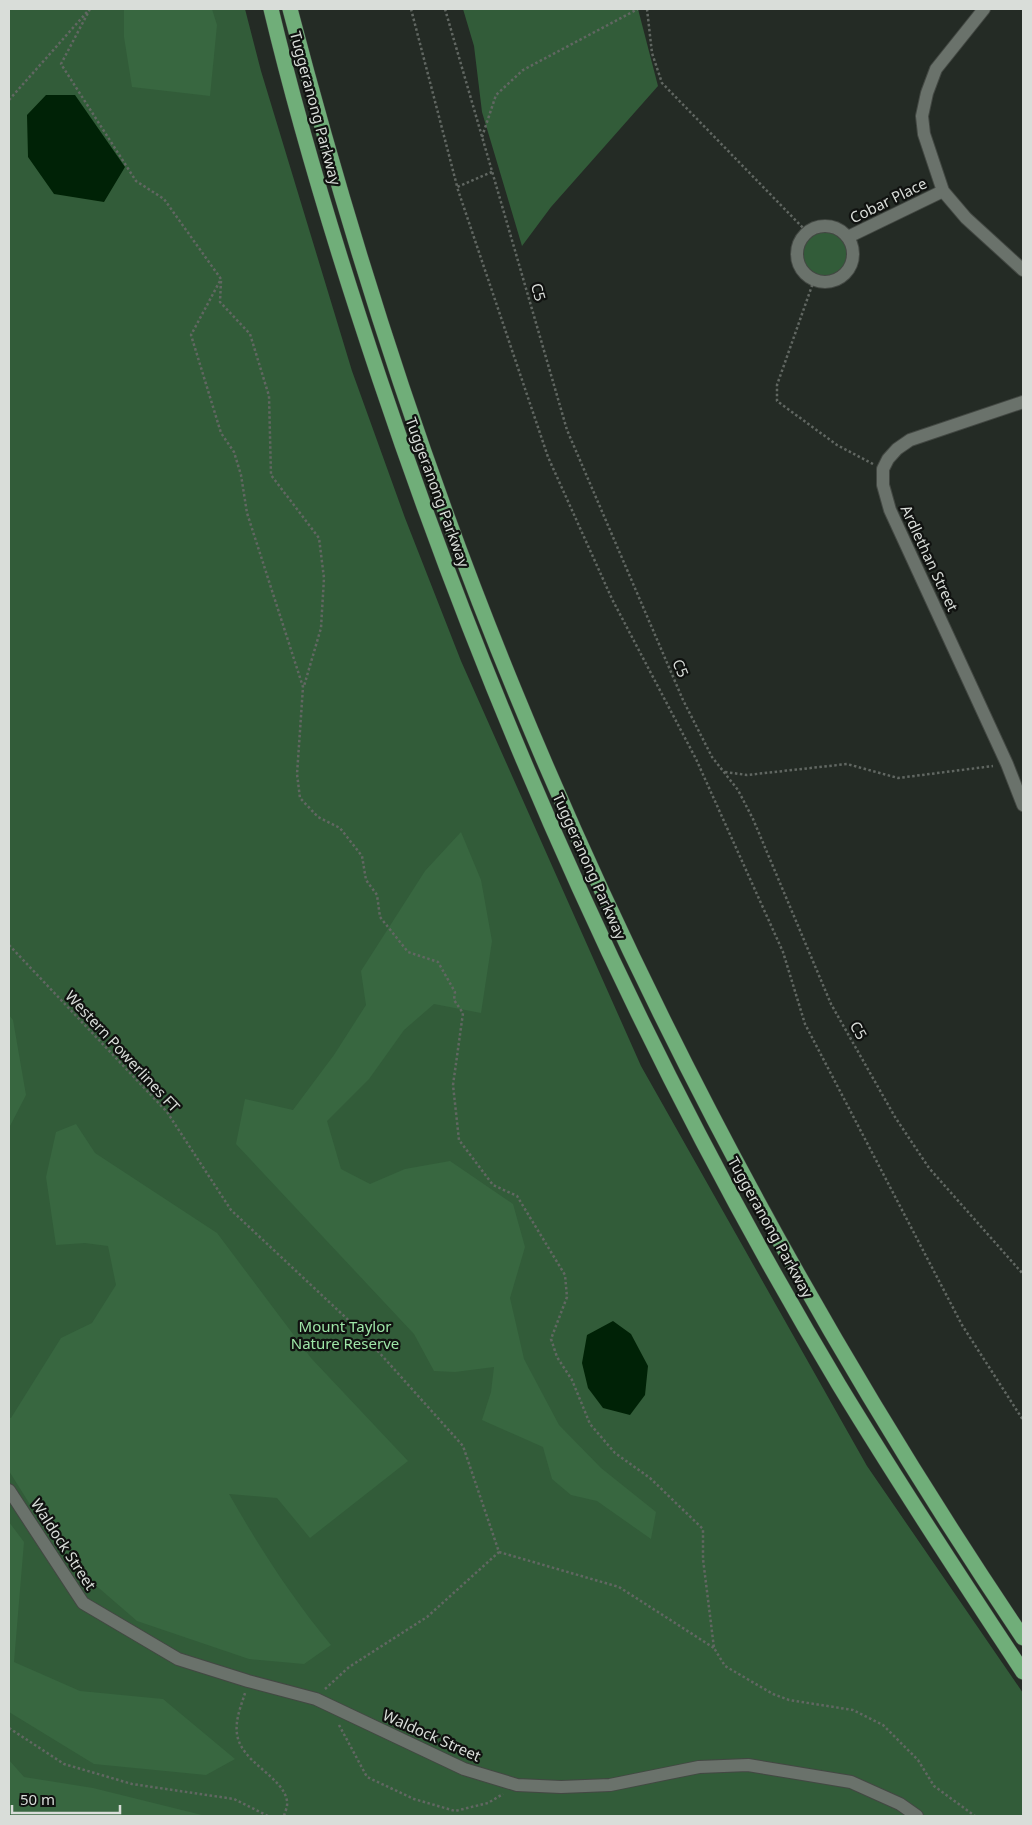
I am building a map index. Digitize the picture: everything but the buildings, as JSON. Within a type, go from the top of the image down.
[{"type":"highway","name":"Tuggeranong Parkway","points":[[271,9],[313,167],[356,309],[397,431],[464,615],[514,738],[566,858],[622,977],[693,1120],[769,1261],[837,1381],[904,1490],[1023,1672]]},
{"type":"highway","name":"Tuggeranong Parkway","points":[[290,9],[358,252],[398,378],[488,626],[576,835],[644,981],[716,1125],[790,1260],[866,1394],[1023,1638]]},
{"type":"street","points":[[984,9],[936,69],[926,93],[922,116],[924,134],[943,191],[966,218],[1023,270]]},
{"type":"street","name":"Cobar Place","points":[[848,237],[943,191]]},
{"type":"street","name":"Cobar Place","points":[[807,232],[815,227],[830,226],[839,229],[848,237],[854,253],[847,272],[830,281],[814,280]]},
{"type":"street","points":[[807,232],[799,244],[798,259],[804,272],[814,280]]},
{"type":"street","points":[[883,470],[888,459],[910,440],[1023,402]]},
{"type":"street","name":"Ardlethan Street","points":[[883,470],[883,485],[890,510],[1007,764],[1023,805]]},
{"type":"street","name":"Waldock Street","points":[[9,1490],[83,1603],[178,1658],[248,1681],[316,1698],[464,1769],[517,1785],[561,1787],[610,1785],[699,1767],[748,1765],[851,1782],[900,1804],[917,1816]]},
{"type":"path","points":[[9,100],[90,9]]},
{"type":"path","points":[[90,9],[60,64],[136,181],[164,199],[221,279],[220,302],[250,334],[269,396],[271,475],[319,538],[324,578],[321,628],[303,687],[297,774],[300,798],[318,817],[340,828],[362,856],[366,880],[377,895],[380,917],[408,952],[438,962],[455,992],[454,1000],[463,1013],[453,1084],[459,1140],[493,1185],[517,1196],[565,1275],[567,1297],[551,1340],[556,1357],[572,1380],[590,1424],[615,1453],[650,1478],[703,1529],[703,1559],[714,1648],[725,1666],[773,1694],[789,1700],[853,1710],[883,1725],[918,1760],[934,1786],[975,1816]]},
{"type":"path","points":[[410,9],[457,187],[548,457],[612,599],[696,758],[783,952],[805,1024],[962,1325],[1023,1420]]},
{"type":"path","name":"C5","points":[[446,9],[567,430],[683,700],[712,756],[738,790],[753,819],[831,1004],[895,1117],[929,1168],[1023,1274]]},
{"type":"path","points":[[482,137],[496,95],[523,70],[638,9]]},
{"type":"path","points":[[647,9],[652,53],[662,83],[807,232]]},
{"type":"path","points":[[457,187],[492,171]]},
{"type":"path","points":[[221,279],[191,335],[221,433],[234,452],[241,475],[246,513],[303,687]]},
{"type":"path","points":[[814,280],[776,385],[777,402],[837,445],[883,470]]},
{"type":"path","points":[[724,772],[747,775],[847,764],[898,778],[1007,764]]},
{"type":"path","name":"Western Powerlines FT","points":[[9,946],[167,1112],[231,1210],[359,1330],[463,1446],[499,1552]]},
{"type":"path","points":[[316,1698],[349,1666],[427,1617],[499,1552],[619,1587],[714,1648]]},
{"type":"path","points":[[248,1681],[236,1722],[237,1737],[248,1757],[283,1790],[288,1802],[284,1816]]},
{"type":"path","points":[[328,1704],[368,1777],[414,1799],[455,1811],[488,1803],[517,1785]]},
{"type":"path","points":[[9,1728],[64,1764],[132,1784],[234,1799],[268,1816]]},
{"type":"green space","name":"Mount Taylor Nature Reserve","points":[[9,9],[245,9],[261,71],[352,371],[405,518],[461,661],[641,1066],[867,1466],[1023,1693],[1023,1816],[9,1816]]},
{"type":"green space","points":[[463,9],[638,9],[658,86],[551,207],[522,246],[482,112],[474,46]]},
{"type":"green space","points":[[825,231],[838,235],[844,241],[848,254],[844,267],[838,273],[825,277],[812,273],[806,267],[802,254],[806,241],[812,235]]},
{"type":"shaded area","points":[[124,9],[212,9],[217,25],[210,96],[132,87],[124,37]]},
{"type":"shaded area","points":[[46,95],[75,95],[125,167],[104,202],[54,194],[28,157],[27,115]]},
{"type":"shaded area","points":[[461,832],[481,880],[492,941],[481,1013],[434,1004],[404,1030],[369,1079],[327,1121],[341,1169],[370,1184],[405,1169],[450,1161],[513,1204],[525,1247],[510,1298],[524,1359],[559,1425],[601,1468],[656,1512],[651,1539],[597,1501],[571,1495],[552,1479],[543,1447],[482,1420],[491,1392],[494,1367],[455,1372],[434,1371],[414,1334],[236,1144],[245,1099],[293,1110],[334,1055],[366,1005],[361,971],[425,871]]},
{"type":"shaded area","points":[[9,1015],[13,1020],[26,1095],[9,1128]]},
{"type":"shaded area","points":[[76,1124],[95,1153],[217,1233],[311,1358],[408,1461],[310,1538],[277,1498],[229,1494],[277,1572],[331,1645],[304,1664],[249,1659],[137,1621],[63,1557],[9,1471],[9,1418],[11,1418],[61,1338],[92,1323],[116,1285],[108,1246],[85,1243],[56,1245],[46,1177],[56,1132]]},
{"type":"shaded area","points":[[613,1321],[631,1334],[648,1366],[645,1395],[630,1415],[603,1408],[588,1388],[582,1363],[587,1335]]},
{"type":"shaded area","points":[[9,1522],[24,1542],[14,1662],[80,1691],[163,1699],[235,1759],[206,1775],[94,1764],[9,1712]]},
{"type":"shaded area","points":[[9,1760],[24,1777],[93,1788],[206,1816],[9,1816]]}]
